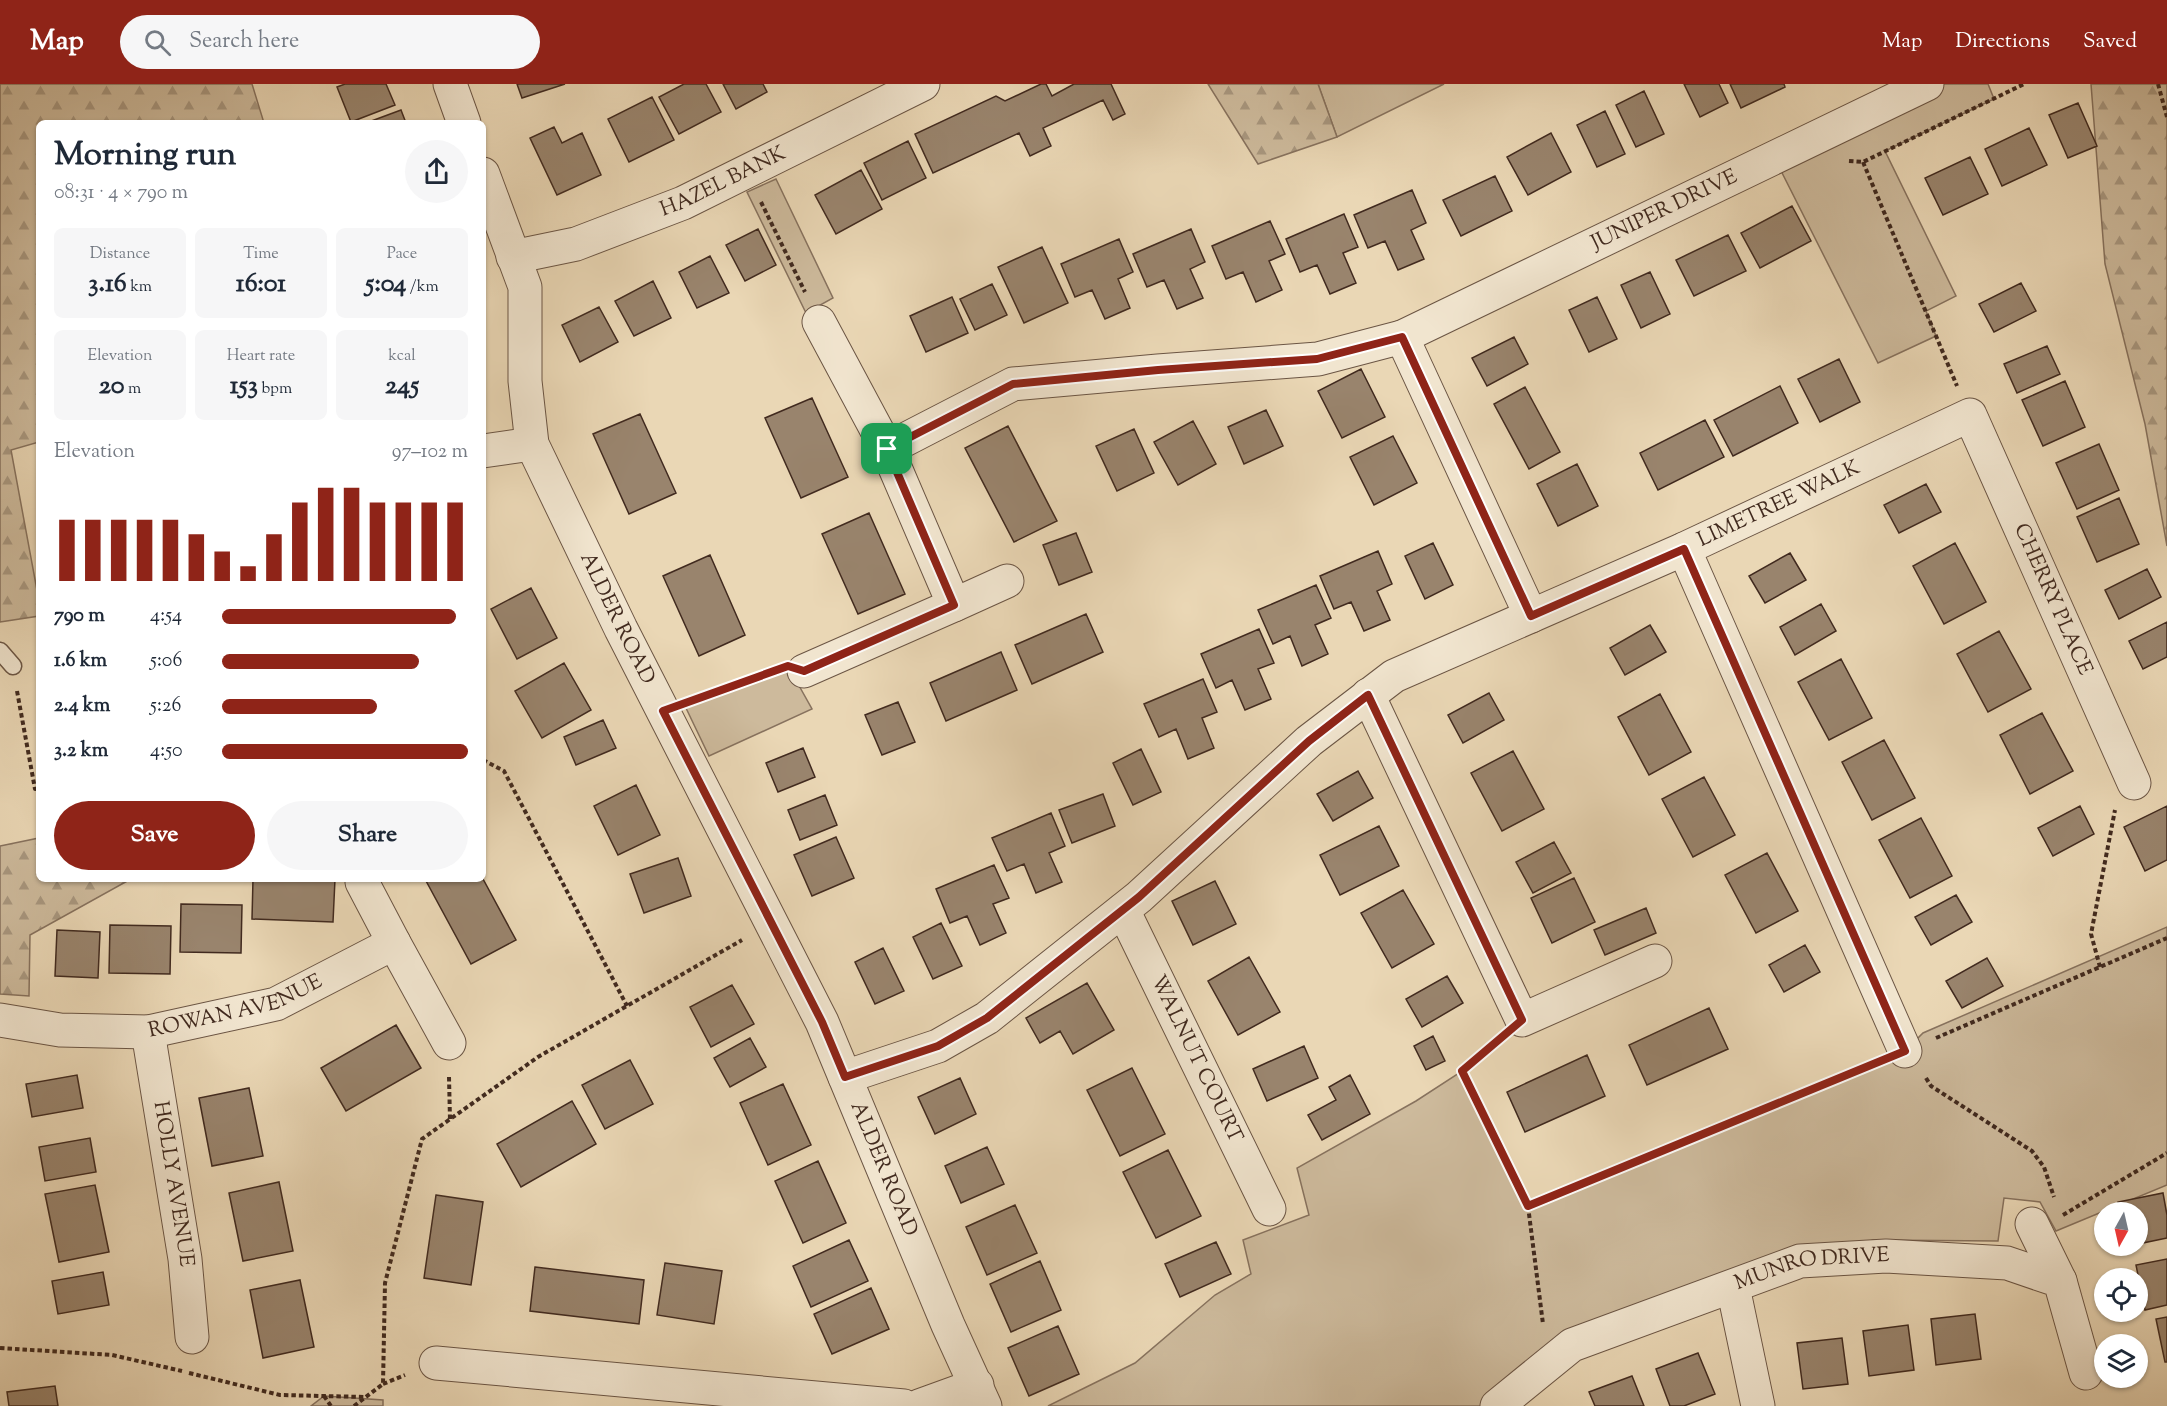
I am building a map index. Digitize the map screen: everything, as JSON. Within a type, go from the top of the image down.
[{"type":"street","points":[[450,84],[463,120]]},
{"type":"street","name":"HAZEL BANK","points":[[513,257],[576,244],[683,203],[923,84]]},
{"type":"street","name":"JUNIPER DRIVE","points":[[887,449],[1013,384],[1158,370],[1317,359],[1402,337],[1927,84]]},
{"type":"street","name":"ALDER ROAD","points":[[486,182],[525,287],[525,381],[532,444],[663,711],[822,1022],[948,1325],[981,1396]]},
{"type":"street","points":[[819,322],[887,449],[954,605]]},
{"type":"street","points":[[1402,337],[1531,616]]},
{"type":"street","name":"LIMETREE WALK","points":[[845,1077],[938,1046],[987,1018],[1123,910],[1309,741],[1394,676],[1684,549],[1970,415]]},
{"type":"street","name":"CHERRY PLACE","points":[[1970,415],[2134,783]]},
{"type":"street","points":[[486,451],[532,444]]},
{"type":"street","points":[[1684,549],[1905,1051]]},
{"type":"street","points":[[804,671],[1007,581]]},
{"type":"street","points":[[1368,695],[1522,1020],[1655,961]]},
{"type":"street","points":[[362,882],[449,1043]]},
{"type":"street","name":"WALNUT COURT","points":[[1123,910],[1269,1209]]},
{"type":"street","name":"ROWAN AVENUE","points":[[0,1020],[60,1030],[148,1032],[276,1004],[394,944]]},
{"type":"street","name":"HOLLY AVENUE","points":[[148,1032],[185,1260],[192,1337]]},
{"type":"street","points":[[2046,1220],[2060,1281],[2086,1373]]},
{"type":"street","name":"MUNRO DRIVE","points":[[1497,1406],[1572,1345],[1800,1260],[1886,1256],[2007,1263],[2060,1281]]},
{"type":"street","points":[[1732,1287],[1758,1406]]},
{"type":"street","points":[[436,1364],[904,1406]]},
{"type":"street","points":[[919,1406],[981,1396]]},
{"type":"lane","points":[[0,651],[13,666]]},
{"type":"path","points":[[2158,84],[2167,117]]},
{"type":"path","points":[[1863,162],[1970,415]]},
{"type":"path","points":[[747,172],[819,322]]},
{"type":"path","points":[[13,666],[36,789]]},
{"type":"path","points":[[663,711],[788,666],[804,671]]},
{"type":"path","points":[[486,762],[504,771],[627,1006]]},
{"type":"path","points":[[2100,967],[2091,934],[2118,795],[2134,783]]},
{"type":"path","points":[[354,1406],[383,1383],[385,1283],[422,1139],[538,1057],[772,923]]},
{"type":"path","points":[[1528,1206],[1905,1051],[2167,938]]},
{"type":"path","points":[[1522,1020],[1462,1071],[1528,1206],[1548,1364]]},
{"type":"path","points":[[449,1043],[450,1120]]},
{"type":"path","points":[[1905,1051],[1931,1086],[2032,1152],[2044,1167],[2046,1220],[2167,1153]]},
{"type":"path","points":[[324,1396],[331,1406]]},
{"type":"green space","points":[[0,84],[252,84],[263,120],[36,120],[36,443],[11,450],[36,585],[36,616],[0,622]]},
{"type":"green space","points":[[1208,84],[1318,84],[1337,137],[1258,164]]},
{"type":"green space","points":[[1318,84],[1444,84],[1337,137]]},
{"type":"green space","points":[[1927,84],[1988,84],[1994,99],[1885,151],[1956,296],[1926,311],[1936,336],[1878,363],[1774,157]]},
{"type":"green space","points":[[2091,84],[2167,84],[2167,546],[2145,424],[2105,264]]},
{"type":"green space","points":[[776,179],[833,298],[806,313],[747,192]]},
{"type":"green space","points":[[788,666],[812,709],[709,756],[685,706]]},
{"type":"green space","points":[[36,839],[36,882],[126,882],[30,935],[29,996],[0,994],[0,846]]},
{"type":"green space","points":[[2167,927],[2167,1185],[2126,1202],[2094,1202],[2094,1215],[2056,1231],[2040,1202],[2004,1198],[1998,1241],[1873,1240],[1800,1261],[1572,1345],[1497,1406],[1048,1406],[1135,1363],[1215,1295],[1251,1274],[1243,1240],[1309,1215],[1297,1168],[1416,1101],[1462,1071],[1528,1206],[1905,1051],[1923,1033]]},
{"type":"green space","points":[[324,1396],[383,1400],[383,1406],[311,1406]]},
{"type":"building","points":[[345,84],[386,84],[395,105],[356,120],[350,120],[337,87]]},
{"type":"building","points":[[517,84],[565,84],[522,98]]},
{"type":"building","points":[[684,84],[706,84],[721,112],[679,134],[659,97]]},
{"type":"building","points":[[723,84],[763,84],[767,92],[736,109]]},
{"type":"building","points":[[1041,84],[1046,84],[1052,96],[1074,84],[1111,84],[1125,114],[1113,120],[1103,100],[1043,128],[1051,146],[1030,156],[1019,133],[933,173],[915,134],[996,96],[1005,101]]},
{"type":"building","points":[[1684,84],[1719,84],[1728,103],[1700,117]]},
{"type":"building","points":[[1730,84],[1784,84],[1785,87],[1741,108]]},
{"type":"building","points":[[1644,91],[1664,134],[1636,147],[1616,105]]},
{"type":"building","points":[[652,97],[674,140],[629,162],[608,119]]},
{"type":"building","points":[[2078,103],[2097,146],[2068,158],[2049,115]]},
{"type":"building","points":[[401,110],[405,120],[374,120]]},
{"type":"building","points":[[1605,111],[1625,154],[1597,167],[1577,125]]},
{"type":"building","points":[[554,127],[562,143],[582,133],[601,175],[557,195],[530,138]]},
{"type":"building","points":[[2029,128],[2047,165],[2002,186],[1985,149]]},
{"type":"building","points":[[1551,133],[1571,172],[1528,195],[1507,157]]},
{"type":"building","points":[[908,141],[926,178],[882,200],[864,163]]},
{"type":"building","points":[[1970,157],[1988,194],[1943,215],[1925,178]]},
{"type":"building","points":[[861,170],[882,209],[836,234],[815,195]]},
{"type":"building","points":[[1495,176],[1512,211],[1461,236],[1443,200]]},
{"type":"building","points":[[1412,190],[1426,223],[1411,230],[1424,259],[1398,270],[1385,241],[1368,248],[1354,215]]},
{"type":"building","points":[[1792,206],[1811,241],[1760,268],[1741,233]]},
{"type":"building","points":[[1344,214],[1358,247],[1343,253],[1356,283],[1330,294],[1317,265],[1300,272],[1286,239]]},
{"type":"building","points":[[1270,221],[1285,254],[1269,261],[1282,290],[1256,302],[1243,272],[1226,279],[1212,246]]},
{"type":"building","points":[[758,229],[776,265],[745,281],[726,245]]},
{"type":"building","points":[[1191,229],[1205,262],[1190,269],[1203,298],[1177,309],[1164,280],[1147,287],[1133,254]]},
{"type":"building","points":[[1728,235],[1746,271],[1694,296],[1676,260]]},
{"type":"building","points":[[1119,239],[1133,272],[1118,279],[1130,308],[1105,319],[1092,290],[1075,297],[1061,264]]},
{"type":"building","points":[[1042,247],[1068,303],[1024,323],[998,267]]},
{"type":"building","points":[[710,256],[729,293],[697,308],[679,272]]},
{"type":"building","points":[[1650,272],[1670,314],[1641,328],[1621,285]]},
{"type":"building","points":[[653,281],[671,318],[634,336],[615,301]]},
{"type":"building","points":[[2021,283],[2036,311],[1994,332],[1979,304]]},
{"type":"building","points":[[992,284],[1007,315],[975,330],[960,299]]},
{"type":"building","points":[[952,297],[968,333],[926,352],[910,316]]},
{"type":"building","points":[[1597,297],[1617,339],[1589,352],[1569,310]]},
{"type":"building","points":[[599,307],[618,342],[580,362],[562,325]]},
{"type":"building","points":[[1514,337],[1528,364],[1487,386],[1472,358]]},
{"type":"building","points":[[2047,346],[2060,374],[2017,393],[2004,364]]},
{"type":"building","points":[[1839,359],[1860,402],[1820,422],[1798,379]]},
{"type":"building","points":[[1361,369],[1385,417],[1342,438],[1318,391]]},
{"type":"building","points":[[2065,381],[2085,427],[2043,446],[2022,400]]},
{"type":"building","points":[[1780,386],[1798,423],[1733,456],[1714,420]]},
{"type":"building","points":[[1525,387],[1560,452],[1529,469],[1494,404]]},
{"type":"building","points":[[812,398],[848,477],[801,498],[765,418]]},
{"type":"building","points":[[1266,410],[1283,446],[1244,464],[1228,427]]},
{"type":"building","points":[[640,414],[676,493],[629,514],[593,434]]},
{"type":"building","points":[[1705,420],[1724,457],[1658,490],[1640,453]]},
{"type":"building","points":[[1193,421],[1216,464],[1178,485],[1154,442]]},
{"type":"building","points":[[1008,426],[1057,521],[1014,542],[965,448]]},
{"type":"building","points":[[1134,429],[1154,473],[1117,491],[1096,446]]},
{"type":"building","points":[[1393,436],[1417,483],[1374,505],[1350,457]]},
{"type":"building","points":[[2099,444],[2119,490],[2077,509],[2056,463]]},
{"type":"building","points":[[1577,464],[1598,506],[1558,526],[1537,484]]},
{"type":"building","points":[[1926,484],[1941,512],[1899,533],[1884,505]]},
{"type":"building","points":[[2119,498],[2139,544],[2097,562],[2077,517]]},
{"type":"building","points":[[869,513],[905,594],[858,614],[822,534]]},
{"type":"building","points":[[1076,533],[1092,572],[1059,585],[1043,545]]},
{"type":"building","points":[[1433,543],[1453,585],[1425,599],[1405,556]]},
{"type":"building","points":[[1955,543],[1986,602],[1944,624],[1913,566]]},
{"type":"building","points":[[1378,551],[1392,584],[1377,591],[1390,620],[1364,631],[1351,602],[1334,609],[1320,576]]},
{"type":"building","points":[[1790,553],[1806,580],[1765,603],[1749,576]]},
{"type":"building","points":[[710,555],[745,635],[699,656],[663,576]]},
{"type":"building","points":[[2147,569],[2161,597],[2119,619],[2105,590]]},
{"type":"building","points":[[1316,585],[1331,618],[1315,625],[1328,654],[1302,666],[1290,636],[1273,644],[1258,610]]},
{"type":"building","points":[[531,588],[557,638],[517,659],[491,609]]},
{"type":"building","points":[[1821,604],[1836,631],[1795,655],[1780,627]]},
{"type":"building","points":[[1086,614],[1103,652],[1032,684],[1015,645]]},
{"type":"building","points":[[2167,622],[2167,657],[2143,669],[2129,641]]},
{"type":"building","points":[[1650,625],[1666,652],[1625,675],[1610,648]]},
{"type":"building","points":[[1259,629],[1274,663],[1258,669],[1271,699],[1245,710],[1232,680],[1216,688],[1201,654]]},
{"type":"building","points":[[1999,631],[2031,689],[1988,712],[1957,654]]},
{"type":"building","points":[[1001,652],[1017,690],[946,721],[930,683]]},
{"type":"building","points":[[1841,659],[1872,718],[1829,740],[1798,682]]},
{"type":"building","points":[[564,663],[591,710],[542,738],[515,691]]},
{"type":"building","points":[[1203,679],[1217,712],[1202,718],[1214,748],[1188,759],[1176,729],[1159,737],[1144,704]]},
{"type":"building","points":[[1489,693],[1504,720],[1463,743],[1448,715]]},
{"type":"building","points":[[1660,694],[1691,752],[1649,775],[1618,717]]},
{"type":"building","points":[[898,702],[915,742],[882,755],[865,715]]},
{"type":"building","points":[[2042,713],[2073,771],[2030,794],[2000,735]]},
{"type":"building","points":[[603,720],[616,748],[576,765],[564,737]]},
{"type":"building","points":[[1884,740],[1915,798],[1872,820],[1842,762]]},
{"type":"building","points":[[803,748],[815,777],[778,792],[766,763]]},
{"type":"building","points":[[1141,749],[1161,792],[1133,805],[1113,763]]},
{"type":"building","points":[[1513,751],[1544,809],[1502,831],[1471,773]]},
{"type":"building","points":[[1358,771],[1373,798],[1333,821],[1317,794]]},
{"type":"building","points":[[1704,777],[1735,835],[1693,857],[1662,799]]},
{"type":"building","points":[[636,785],[660,835],[618,855],[594,806]]},
{"type":"building","points":[[1103,794],[1115,826],[1072,843],[1059,810]]},
{"type":"building","points":[[825,795],[837,825],[800,840],[788,810]]},
{"type":"building","points":[[2080,806],[2094,834],[2053,856],[2038,828]]},
{"type":"building","points":[[2167,806],[2167,860],[2145,871],[2124,827]]},
{"type":"building","points":[[1051,813],[1065,846],[1049,853],[1062,882],[1036,893],[1024,864],[1007,871],[992,838]]},
{"type":"building","points":[[1921,818],[1952,876],[1910,898],[1879,840]]},
{"type":"building","points":[[1379,826],[1399,866],[1340,895],[1320,855]]},
{"type":"building","points":[[836,837],[854,878],[812,896],[794,855]]},
{"type":"building","points":[[1554,842],[1571,873],[1533,893],[1516,862]]},
{"type":"building","points":[[1767,853],[1798,911],[1756,933],[1725,875]]},
{"type":"building","points":[[678,858],[691,896],[644,913],[630,874]]},
{"type":"building","points":[[994,865],[1009,898],[993,904],[1006,933],[980,945],[967,916],[950,923],[936,889]]},
{"type":"building","points":[[1574,878],[1595,922],[1552,943],[1531,898]]},
{"type":"building","points":[[1215,881],[1236,924],[1193,945],[1172,901]]},
{"type":"building","points":[[253,882],[335,882],[333,922],[252,919]]},
{"type":"building","points":[[427,882],[485,882],[516,940],[471,964]]},
{"type":"building","points":[[1403,890],[1434,944],[1392,968],[1361,913]]},
{"type":"building","points":[[1956,895],[1972,922],[1931,945],[1915,917]]},
{"type":"building","points":[[181,904],[242,905],[241,953],[180,952]]},
{"type":"building","points":[[1646,908],[1656,933],[1605,955],[1594,930]]},
{"type":"building","points":[[941,923],[962,966],[933,979],[913,937]]},
{"type":"building","points":[[110,925],[171,926],[170,974],[109,973]]},
{"type":"building","points":[[57,930],[100,932],[98,978],[55,976]]},
{"type":"building","points":[[1805,945],[1820,972],[1784,992],[1769,965]]},
{"type":"building","points":[[883,948],[904,991],[875,1004],[855,962]]},
{"type":"building","points":[[1249,957],[1280,1012],[1238,1035],[1208,981]]},
{"type":"building","points":[[1987,958],[2003,986],[1962,1008],[1946,981]]},
{"type":"building","points":[[1447,976],[1463,1003],[1422,1027],[1406,999]]},
{"type":"building","points":[[1087,983],[1114,1030],[1073,1054],[1060,1031],[1040,1043],[1026,1018]]},
{"type":"building","points":[[732,985],[754,1024],[711,1047],[690,1007]]},
{"type":"building","points":[[1709,1008],[1728,1049],[1647,1085],[1629,1045]]},
{"type":"building","points":[[396,1025],[421,1068],[346,1111],[321,1068]]},
{"type":"building","points":[[1433,1036],[1445,1061],[1426,1070],[1414,1046]]},
{"type":"building","points":[[750,1038],[766,1067],[730,1087],[714,1058]]},
{"type":"building","points":[[1304,1046],[1318,1078],[1267,1101],[1253,1069]]},
{"type":"building","points":[[1587,1055],[1605,1096],[1525,1132],[1507,1092]]},
{"type":"building","points":[[630,1060],[653,1104],[605,1129],[582,1085]]},
{"type":"building","points":[[1132,1068],[1165,1134],[1120,1156],[1087,1090]]},
{"type":"building","points":[[77,1075],[83,1108],[32,1117],[26,1084]]},
{"type":"building","points":[[1350,1075],[1370,1114],[1322,1140],[1308,1115],[1336,1100],[1329,1087]]},
{"type":"building","points":[[960,1078],[976,1114],[935,1134],[918,1097]]},
{"type":"building","points":[[783,1084],[811,1145],[768,1165],[740,1103]]},
{"type":"building","points":[[249,1088],[263,1156],[212,1166],[199,1098]]},
{"type":"building","points":[[572,1101],[596,1144],[521,1187],[497,1144]]},
{"type":"building","points":[[90,1138],[96,1172],[45,1181],[39,1147]]},
{"type":"building","points":[[987,1147],[1004,1184],[961,1203],[945,1166]]},
{"type":"building","points":[[1168,1150],[1201,1216],[1156,1238],[1123,1172]]},
{"type":"building","points":[[818,1161],[846,1223],[803,1243],[775,1181]]},
{"type":"building","points":[[279,1182],[293,1251],[243,1261],[229,1193]]},
{"type":"building","points":[[95,1185],[109,1252],[59,1262],[45,1194]]},
{"type":"building","points":[[2163,1193],[2167,1215],[2167,1238],[2148,1242],[2148,1202],[2118,1202]]},
{"type":"building","points":[[436,1195],[483,1202],[471,1285],[424,1278]]},
{"type":"building","points":[[1015,1205],[1037,1253],[987,1275],[966,1227]]},
{"type":"building","points":[[849,1240],[868,1281],[811,1307],[793,1266]]},
{"type":"building","points":[[1216,1242],[1231,1274],[1180,1297],[1165,1264]]},
{"type":"building","points":[[2167,1259],[2167,1305],[2148,1309],[2148,1268],[2137,1268],[2136,1265]]},
{"type":"building","points":[[1040,1261],[1061,1310],[1011,1332],[990,1284]]},
{"type":"building","points":[[665,1263],[722,1271],[714,1324],[657,1315]]},
{"type":"building","points":[[535,1267],[644,1280],[639,1324],[530,1311]]},
{"type":"building","points":[[103,1272],[109,1305],[58,1314],[52,1281]]},
{"type":"building","points":[[300,1280],[314,1347],[263,1358],[250,1290]]},
{"type":"building","points":[[871,1288],[889,1329],[832,1354],[814,1314]]},
{"type":"building","points":[[1975,1314],[1981,1359],[1936,1365],[1931,1319]]},
{"type":"building","points":[[2167,1317],[2167,1362],[2165,1362],[2156,1319]]},
{"type":"building","points":[[1908,1325],[1914,1370],[1869,1376],[1863,1331]]},
{"type":"building","points":[[1058,1326],[1079,1374],[1029,1396],[1008,1348]]},
{"type":"building","points":[[1842,1338],[1848,1384],[1803,1389],[1797,1343]]},
{"type":"building","points":[[1698,1353],[1715,1394],[1684,1406],[1670,1406],[1656,1369]]},
{"type":"building","points":[[1632,1376],[1644,1406],[1595,1406],[1589,1392]]},
{"type":"building","points":[[55,1386],[58,1406],[9,1406],[7,1392]]},
{"type":"route","points":[[1402,337],[1531,616],[1684,549],[1905,1051],[1528,1206],[1462,1071],[1522,1020],[1368,695],[1309,741],[1139,897],[987,1018],[938,1046],[845,1077],[822,1022],[663,711],[788,666],[804,671],[954,605],[887,449],[1013,384],[1158,370],[1317,359],[1402,337]]}]
